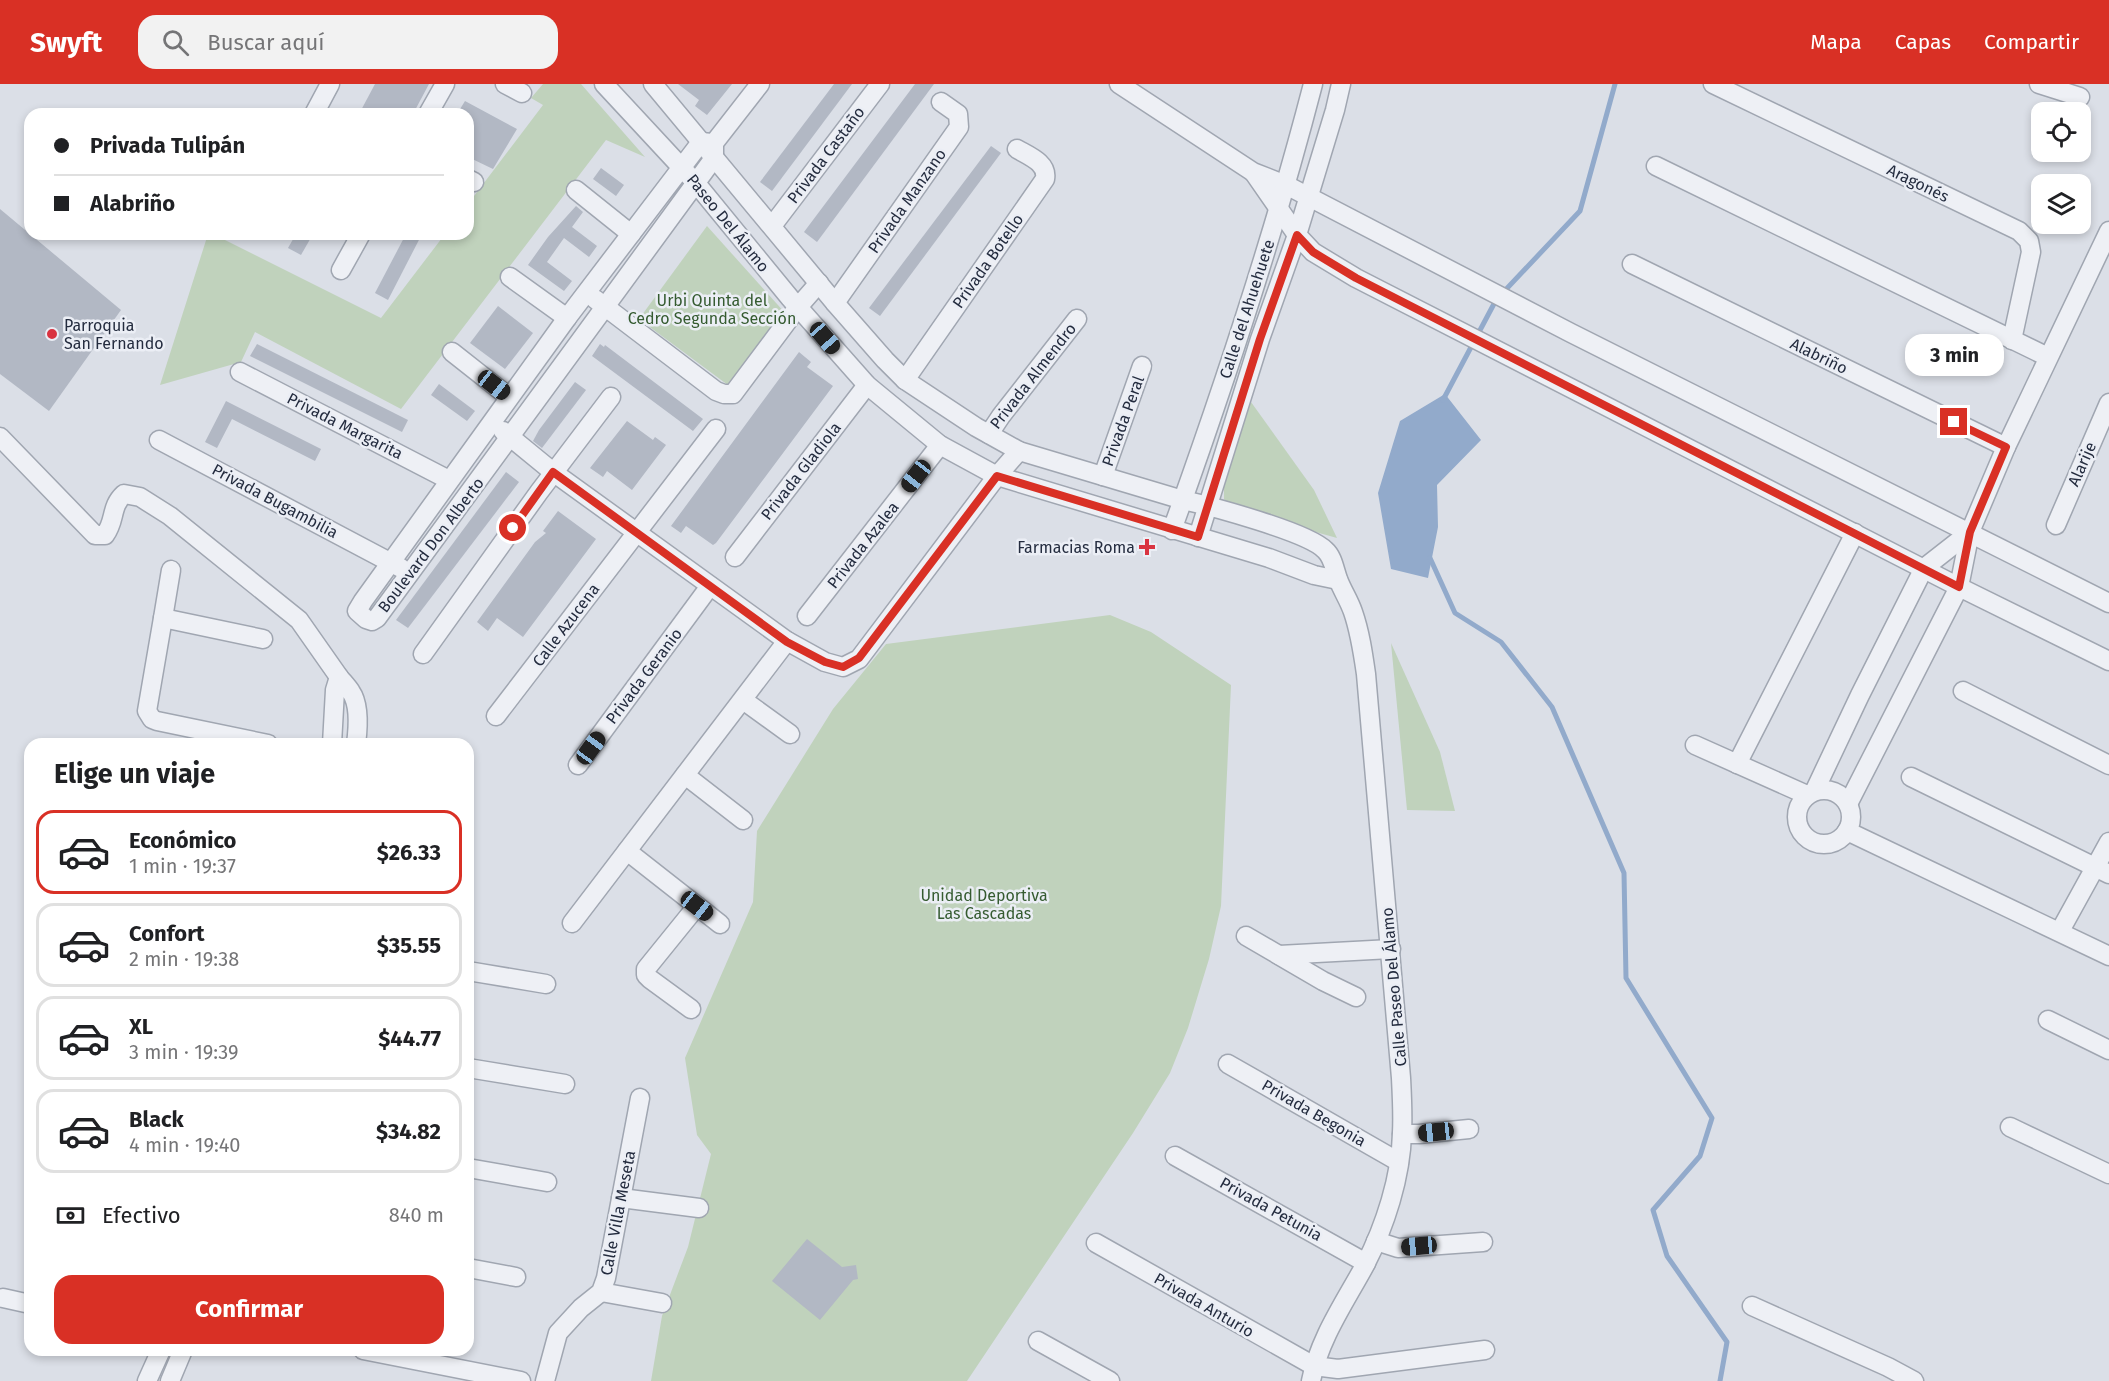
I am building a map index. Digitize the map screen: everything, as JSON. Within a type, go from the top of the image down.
[{"type":"street","points":[[318,108],[330,84]]},
{"type":"street","points":[[431,108],[445,84]]},
{"type":"street","points":[[505,84],[522,93]]},
{"type":"street","name":"Paseo Del Álamo","points":[[604,84],[695,182],[798,307],[867,386],[940,445],[997,476],[1198,537]]},
{"type":"street","name":"Paseo Del Álamo","points":[[653,84],[710,148],[835,303],[905,380],[952,412],[1019,451],[1208,506]]},
{"type":"street","points":[[710,148],[760,84]]},
{"type":"street","name":"Privada Castaño","points":[[772,226],[880,84]]},
{"type":"street","points":[[1119,84],[1253,172],[1286,185],[1570,333],[2109,603]]},
{"type":"street","name":"Calle del Ahuehuete","points":[[1172,530],[1258,281],[1313,84]]},
{"type":"street","name":"Calle del Ahuehuete","points":[[1198,537],[1260,339],[1297,235],[1341,84]]},
{"type":"street","name":"Aragonés","points":[[1713,84],[2019,231],[2029,241],[2031,252],[2012,340]]},
{"type":"street","points":[[2039,84],[2079,97]]},
{"type":"street","name":"Privada Manzano","points":[[835,303],[959,127],[958,114],[941,102]]},
{"type":"street","name":"Boulevard Don Alberto","points":[[710,148],[695,182],[511,438],[377,618],[372,621],[366,619],[357,611],[359,606],[509,397],[681,166],[710,148]]},
{"type":"street","name":"Privada Botello","points":[[905,380],[1045,179],[1044,166],[1017,149]]},
{"type":"street","points":[[1656,166],[2048,357]]},
{"type":"street","points":[[1253,172],[1297,235],[1313,252],[1356,278],[1959,587],[2109,661]]},
{"type":"street","points":[[576,190],[631,234]]},
{"type":"street","points":[[1848,804],[1959,587],[1970,532],[2006,447],[2109,231]]},
{"type":"street","points":[[341,270],[358,240]]},
{"type":"street","name":"Alabriño","points":[[1632,264],[2006,447]]},
{"type":"street","points":[[510,277],[567,318]]},
{"type":"street","points":[[587,292],[716,391],[733,394],[798,307],[819,283]]},
{"type":"street","name":"Privada Almendro","points":[[989,434],[1077,319]]},
{"type":"street","points":[[452,352],[509,397]]},
{"type":"street","name":"Privada Peral","points":[[1103,476],[1142,366]]},
{"type":"street","name":"Privada Margarita","points":[[240,372],[449,480]]},
{"type":"street","name":"Privada Gladiola","points":[[735,557],[867,386]]},
{"type":"street","points":[[423,654],[553,472],[611,397]]},
{"type":"street","name":"Alarije","points":[[2056,525],[2109,403]]},
{"type":"street","points":[[492,422],[553,472],[787,642],[825,662],[843,667],[859,658],[997,476],[1019,451]]},
{"type":"street","name":"Calle Azucena","points":[[496,716],[716,429]]},
{"type":"street","points":[[0,437],[95,535],[105,535],[111,527],[116,501],[124,494],[140,497],[170,516],[299,620],[352,693],[356,738]]},
{"type":"street","name":"Privada Bugambilia","points":[[159,440],[411,574]]},
{"type":"street","name":"Privada Azalea","points":[[807,616],[940,445]]},
{"type":"street","name":"Calle Paseo Del Álamo","points":[[1208,506],[1285,531],[1324,548],[1331,557],[1338,580],[1353,610],[1363,651],[1391,949],[1401,1078],[1402,1134],[1399,1162],[1389,1205],[1376,1241],[1339,1311],[1312,1374]]},
{"type":"street","points":[[1695,745],[1737,764],[1811,792],[1825,789],[1842,796],[1848,804],[1851,822],[1847,831],[1840,838],[1832,843],[1822,844],[1805,837],[1799,830],[1796,820],[1800,802],[1811,792],[1924,568],[1970,532]]},
{"type":"street","points":[[1737,764],[1855,533]]},
{"type":"street","points":[[1198,537],[1269,558],[1314,575],[1338,580]]},
{"type":"street","points":[[171,570],[147,706],[149,716],[157,721],[239,738]]},
{"type":"street","name":"Privada Geranio","points":[[578,765],[710,586]]},
{"type":"street","points":[[163,618],[263,639]]},
{"type":"street","points":[[572,922],[787,642]]},
{"type":"street","points":[[332,738],[335,690],[339,677]]},
{"type":"street","points":[[1963,691],[2109,765]]},
{"type":"street","points":[[742,700],[790,734]]},
{"type":"street","points":[[685,775],[743,820]]},
{"type":"street","points":[[1911,777],[2102,871]]},
{"type":"street","points":[[1847,831],[2109,956]]},
{"type":"street","points":[[2060,931],[2102,871],[2109,842]]},
{"type":"street","points":[[627,851],[720,924]]},
{"type":"street","points":[[691,1009],[646,975],[646,969],[697,906]]},
{"type":"street","points":[[1246,936],[1323,981],[1356,997]]},
{"type":"street","points":[[1279,955],[1391,949]]},
{"type":"street","points":[[474,972],[546,984]]},
{"type":"street","points":[[2048,1020],[2109,1050]]},
{"type":"street","name":"Privada Begonia","points":[[1228,1065],[1399,1162]]},
{"type":"street","points":[[474,1069],[565,1084]]},
{"type":"street","name":"Calle Villa Meseta","points":[[545,1381],[558,1333],[581,1308],[601,1292],[606,1278],[640,1098]]},
{"type":"street","points":[[2010,1127],[2109,1174]]},
{"type":"street","points":[[1402,1134],[1469,1129]]},
{"type":"street","name":"Privada Petunia","points":[[1175,1156],[1366,1263]]},
{"type":"street","points":[[474,1169],[547,1182]]},
{"type":"street","points":[[621,1198],[699,1208]]},
{"type":"street","points":[[1376,1241],[1398,1248],[1483,1242]]},
{"type":"street","name":"Privada Anturio","points":[[1096,1243],[1312,1374]]},
{"type":"street","points":[[474,1269],[516,1277]]},
{"type":"street","points":[[601,1292],[662,1303]]},
{"type":"street","points":[[3,1298],[24,1303]]},
{"type":"street","points":[[1752,1306],[1888,1366],[1914,1381]]},
{"type":"street","points":[[1038,1341],[1110,1381]]},
{"type":"street","points":[[1312,1374],[1485,1350]]},
{"type":"street","points":[[147,1381],[158,1356]]},
{"type":"street","points":[[170,1381],[180,1356]]},
{"type":"street","points":[[394,1356],[521,1381]]},
{"type":"green space","points":[[543,84],[581,84],[645,157],[606,140],[401,409],[255,332],[241,362],[160,385],[206,240],[225,240],[381,318],[440,240],[474,240],[474,196],[543,105],[531,98]]},
{"type":"green space","name":"Urbi Quinta del Cedro Segunda Sección","points":[[707,226],[794,323],[740,394],[639,319]]},
{"type":"green space","points":[[1251,402],[1314,490],[1337,538],[1230,508],[1224,499],[1224,479]]},
{"type":"green space","name":"Unidad Deportiva Las Cascadas","points":[[1110,615],[1151,632],[1231,685],[1221,906],[1209,959],[1188,1028],[1170,1073],[1133,1133],[967,1381],[651,1381],[662,1316],[688,1247],[711,1154],[697,1135],[685,1058],[753,902],[757,831],[833,709],[886,644]]},
{"type":"green space","points":[[1391,643],[1440,752],[1455,811],[1407,810]]},
{"type":"water","points":[[1445,394],[1481,440],[1437,485],[1438,527],[1428,578],[1391,569],[1378,493],[1400,421]]},
{"type":"building","points":[[375,84],[429,84],[416,108],[362,108]]},
{"type":"building","points":[[678,84],[732,84],[707,115],[695,106],[699,100]]},
{"type":"building","points":[[834,84],[852,84],[772,191],[760,182]]},
{"type":"building","points":[[915,84],[934,84],[817,242],[804,232]]},
{"type":"building","points":[[465,101],[517,129],[493,169],[474,160],[474,108],[461,108]]},
{"type":"building","points":[[991,146],[1001,153],[880,316],[869,308]]},
{"type":"building","points":[[601,168],[624,185],[616,196],[593,179]]},
{"type":"building","points":[[576,206],[583,212],[572,227],[597,246],[589,257],[564,238],[547,262],[572,281],[564,291],[528,265],[548,237]]},
{"type":"building","name":"Parroquia San Fernando","points":[[0,209],[24,229],[24,240],[37,240],[121,310],[49,411],[0,374]]},
{"type":"building","points":[[293,240],[310,240],[301,255],[288,248]]},
{"type":"building","points":[[403,240],[419,240],[388,300],[375,293]]},
{"type":"building","points":[[498,306],[533,333],[505,369],[470,343]]},
{"type":"building","points":[[257,344],[408,420],[402,432],[250,356]]},
{"type":"building","points":[[600,344],[604,347],[605,345],[703,419],[693,431],[592,356]]},
{"type":"building","points":[[799,352],[811,362],[807,367],[833,386],[716,543],[713,545],[686,526],[681,533],[671,526]]},
{"type":"building","points":[[575,382],[586,390],[542,448],[533,441]]},
{"type":"building","points":[[439,384],[475,411],[467,421],[431,395]]},
{"type":"building","points":[[226,401],[321,449],[315,461],[232,419],[217,448],[205,442]]},
{"type":"building","points":[[627,421],[653,440],[655,437],[666,445],[632,490],[607,471],[603,477],[590,468]]},
{"type":"building","points":[[506,472],[519,482],[408,628],[396,620]]},
{"type":"building","points":[[558,511],[596,539],[523,637],[497,618],[488,631],[477,622],[535,542],[546,533],[543,531]]},
{"type":"building","points":[[807,1239],[842,1267],[856,1265],[858,1279],[853,1280],[820,1320],[772,1281]]},
{"type":"waterway","points":[[1443,400],[1496,300],[1580,211],[1615,84]]},
{"type":"waterway","points":[[1430,558],[1455,613],[1501,642],[1552,707],[1624,873],[1626,978],[1712,1118],[1700,1156],[1653,1210],[1667,1256],[1727,1342],[1720,1381]]},
{"type":"place","name":"Parroquia San Fernando","points":[[52,334]]},
{"type":"place","name":"Farmacias Roma","points":[[1147,547]]},
{"type":"route","points":[[513,528],[553,472],[787,642],[825,662],[843,667],[859,658],[997,476],[1198,537],[1260,339],[1297,235],[1313,252],[1356,278],[1959,587],[1970,532],[2006,447],[1954,422]]}]
